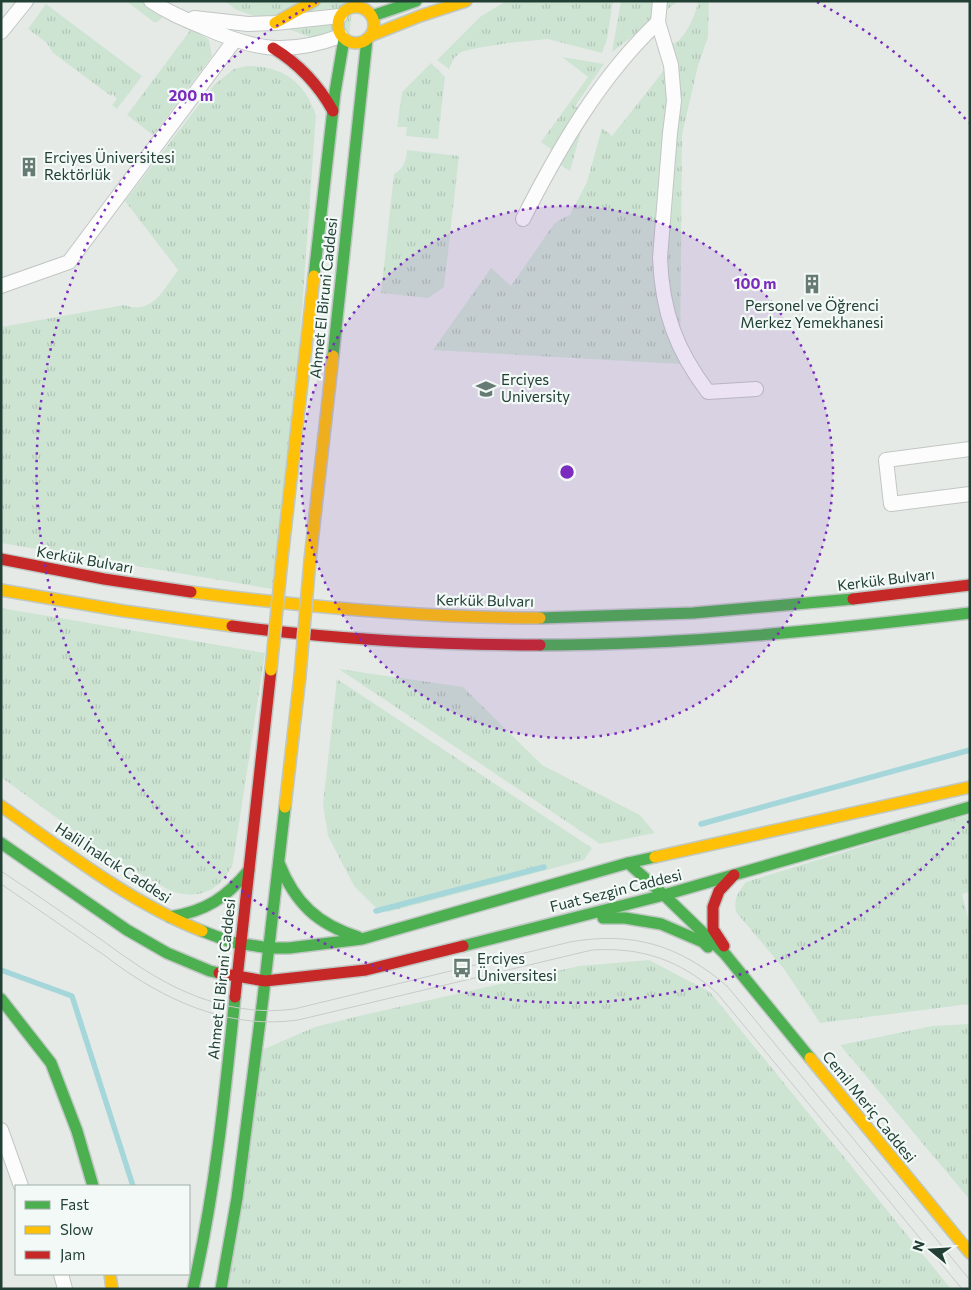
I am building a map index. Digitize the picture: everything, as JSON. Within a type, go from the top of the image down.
[{"type":"street","points":[[1,32],[26,1]]},
{"type":"street","points":[[150,1],[166,11],[234,41],[273,48],[305,46],[342,37],[356,43],[420,16],[466,1]]},
{"type":"street","points":[[275,23],[314,1]]},
{"type":"street","points":[[166,11],[220,22],[275,23],[350,8],[358,7],[371,10],[416,1]]},
{"type":"street","points":[[660,1],[658,22],[671,65],[674,92],[660,258],[661,277],[668,316],[684,356],[708,392],[756,389]]},
{"type":"street","points":[[342,10],[338,28],[342,37]]},
{"type":"street","points":[[369,38],[374,28],[371,10]]},
{"type":"street","points":[[523,219],[556,158],[603,84],[626,55],[658,22]]},
{"type":"street","name":"Ahmet El Biruni Caddesi","points":[[193,1289],[216,1168],[242,944],[282,559],[342,37]]},
{"type":"street","name":"Ahmet El Biruni Caddesi","points":[[279,863],[300,676],[310,560],[369,38]]},
{"type":"street","points":[[1,286],[69,262],[234,41]]},
{"type":"street","points":[[273,48],[307,72],[326,97],[333,111]]},
{"type":"street","points":[[970,449],[886,460],[891,504],[970,494]]},
{"type":"street","name":"Kerkük Bulvarı","points":[[1,559],[188,593],[374,612],[441,616],[576,617],[726,611],[802,605],[970,584]]},
{"type":"street","points":[[1,590],[235,627],[361,639],[495,645],[574,646],[707,640],[853,628],[970,612]]},
{"type":"street","name":"Fuat Sezgin Caddesi","points":[[268,948],[289,948],[362,938],[628,863],[970,787]]},
{"type":"street","name":"Halil İnalcık Caddesi","points":[[1,806],[128,894],[170,917],[206,934],[242,944],[268,948]]},
{"type":"street","name":"Fuat Sezgin Caddesi","points":[[238,977],[265,981],[366,970],[664,895],[970,807]]},
{"type":"street","points":[[1,843],[147,942],[167,953],[210,971],[238,977]]},
{"type":"street","points":[[279,863],[290,888],[306,909],[332,928],[362,938]]},
{"type":"street","points":[[221,1289],[229,1247],[261,1023],[279,863]]},
{"type":"street","points":[[628,863],[725,954],[745,979]]},
{"type":"street","points":[[170,917],[194,912],[216,902],[229,893],[249,870]]},
{"type":"street","points":[[734,875],[719,891],[712,907],[713,929],[745,979]]},
{"type":"street","points":[[573,918],[625,918],[661,924],[703,942],[745,979]]},
{"type":"street","name":"Cemil Meriç Caddesi","points":[[745,979],[970,1253]]},
{"type":"street","points":[[1,999],[52,1063],[77,1131],[92,1185]]},
{"type":"street","points":[[1,1130],[21,1185]]},
{"type":"street","points":[[61,1275],[66,1289]]},
{"type":"street","points":[[110,1275],[112,1289]]},
{"type":"green space","points":[[126,1],[160,1],[164,14],[155,23]]},
{"type":"green space","points":[[225,1],[353,1],[349,37],[328,42],[307,36],[235,9]]},
{"type":"green space","points":[[506,1],[613,1],[607,39],[602,53],[548,39],[508,43],[461,52],[454,58],[449,69],[437,60],[480,17]]},
{"type":"green space","points":[[621,1],[678,1],[612,52]]},
{"type":"green space","points":[[698,1],[709,1],[708,37],[698,66],[682,134],[680,364],[433,350],[491,268],[511,286],[554,224],[570,215],[587,182],[602,128],[612,136],[676,55],[667,46],[678,41],[685,33]]},
{"type":"green space","points":[[46,4],[142,76],[117,109],[112,105],[117,99],[112,93],[111,96],[53,53],[47,43],[28,29]]},
{"type":"green space","points":[[192,28],[209,40],[212,56],[153,135],[127,115]]},
{"type":"green space","points":[[562,57],[604,64],[575,106],[586,113],[570,171],[556,162],[560,156],[541,142],[588,77]]},
{"type":"green space","points":[[431,63],[445,77],[438,139],[406,136],[407,127],[397,127],[402,92]]},
{"type":"green space","points":[[247,66],[271,69],[290,78],[305,93],[316,115],[294,421],[272,589],[1,543],[1,327],[124,305],[143,307],[156,299],[178,270],[125,201],[214,85],[234,69]]},
{"type":"green space","points":[[407,150],[459,156],[444,287],[428,298],[381,293],[394,174],[404,164]]},
{"type":"green space","points":[[1,608],[265,653],[233,863],[215,887],[199,894],[189,895],[169,890],[110,857],[1,777]]},
{"type":"green space","points":[[339,669],[463,687],[542,765],[640,815],[655,833],[600,844]]},
{"type":"green space","points":[[337,679],[592,848],[584,860],[388,912],[375,907],[354,886],[328,836],[323,804]]},
{"type":"green space","points":[[970,815],[970,892],[962,894],[970,926],[970,1004],[820,1023],[784,969],[736,912],[735,903],[740,890],[746,882]]},
{"type":"green space","points":[[649,960],[710,992],[951,1289],[218,1289],[257,1052],[315,1027],[359,1016],[579,966]]},
{"type":"green space","points":[[970,1024],[970,1200],[840,1045],[932,1026]]},
{"type":"waterway","points":[[701,824],[970,750]]},
{"type":"waterway","points":[[376,911],[544,867]]},
{"type":"waterway","points":[[1,970],[72,996],[133,1185]]},
{"type":"tram line","points":[[1,871],[148,972],[167,983],[187,993],[208,1000],[250,1010],[294,1009],[570,942],[614,938],[654,944],[673,951],[691,960],[727,986],[970,1280]]},
{"type":"tram line","points":[[1,884],[123,969],[163,993],[206,1011],[251,1021],[298,1020],[592,950],[627,951],[659,958],[674,964],[689,972],[717,993],[962,1289]]},
{"type":"traffic: fast","points":[[372,16],[416,1]]},
{"type":"traffic: fast","points":[[314,276],[335,92],[344,39]]},
{"type":"traffic: fast","points":[[333,356],[367,39]]},
{"type":"traffic: fast","points":[[540,618],[693,613],[853,599]]},
{"type":"traffic: fast","points":[[540,645],[702,639],[863,625],[970,613]]},
{"type":"traffic: fast","points":[[221,1289],[237,1198],[285,807]]},
{"type":"traffic: fast","points":[[463,946],[664,895],[970,807]]},
{"type":"traffic: fast","points":[[1,843],[127,930],[167,953],[219,973]]},
{"type":"traffic: fast","points":[[202,931],[231,942],[269,948],[289,948],[362,939],[655,857]]},
{"type":"traffic: fast","points":[[279,863],[292,890],[309,910],[331,926],[358,937]]},
{"type":"traffic: fast","points":[[628,863],[725,954],[810,1058]]},
{"type":"traffic: fast","points":[[170,917],[194,911],[214,902],[232,888],[249,870]]},
{"type":"traffic: fast","points":[[603,918],[625,918],[661,924],[703,942],[708,947]]},
{"type":"traffic: fast","points":[[193,1289],[213,1180],[235,997]]},
{"type":"traffic: fast","points":[[1,999],[51,1063],[77,1131],[93,1185]]},
{"type":"traffic: slow","points":[[275,23],[314,1]]},
{"type":"traffic: slow","points":[[370,36],[420,16],[466,1]]},
{"type":"traffic: slow","points":[[356,7],[363,8],[369,12],[373,18],[374,25],[373,32],[369,38],[363,42],[356,43],[349,42],[343,38],[339,32],[338,25],[339,18],[343,12],[349,8],[356,7]]},
{"type":"traffic: slow","points":[[282,559],[314,276]]},
{"type":"traffic: slow","points":[[310,560],[333,356]]},
{"type":"traffic: slow","points":[[271,670],[282,559]]},
{"type":"traffic: slow","points":[[300,676],[310,560]]},
{"type":"traffic: slow","points":[[1,590],[124,611],[232,626]]},
{"type":"traffic: slow","points":[[191,592],[365,611],[452,616],[540,618]]},
{"type":"traffic: slow","points":[[285,807],[300,676]]},
{"type":"traffic: slow","points":[[655,857],[970,787]]},
{"type":"traffic: slow","points":[[1,806],[73,858],[123,891],[149,906],[202,931]]},
{"type":"traffic: slow","points":[[810,1058],[970,1253]]},
{"type":"traffic: slow","points":[[110,1275],[112,1289]]},
{"type":"traffic: jam","points":[[273,48],[307,75],[333,111]]},
{"type":"traffic: jam","points":[[1,559],[104,579],[191,592]]},
{"type":"traffic: jam","points":[[853,599],[970,585]]},
{"type":"traffic: jam","points":[[232,626],[386,640],[540,645]]},
{"type":"traffic: jam","points":[[235,997],[271,670]]},
{"type":"traffic: jam","points":[[724,946],[713,929],[713,907],[719,891],[734,875]]},
{"type":"traffic: jam","points":[[219,973],[265,981],[366,970],[463,946]]},
{"type":"place","name":"Erciyes Üniversitesi Rektörlük","points":[[29,167]]},
{"type":"place","name":"Personel ve Öğrenci Merkez Yemekhanesi","points":[[812,284]]},
{"type":"place","name":"Erciyes University","points":[[486,389]]},
{"type":"place","name":"Erciyes Üniversitesi","points":[[462,968]]}]
